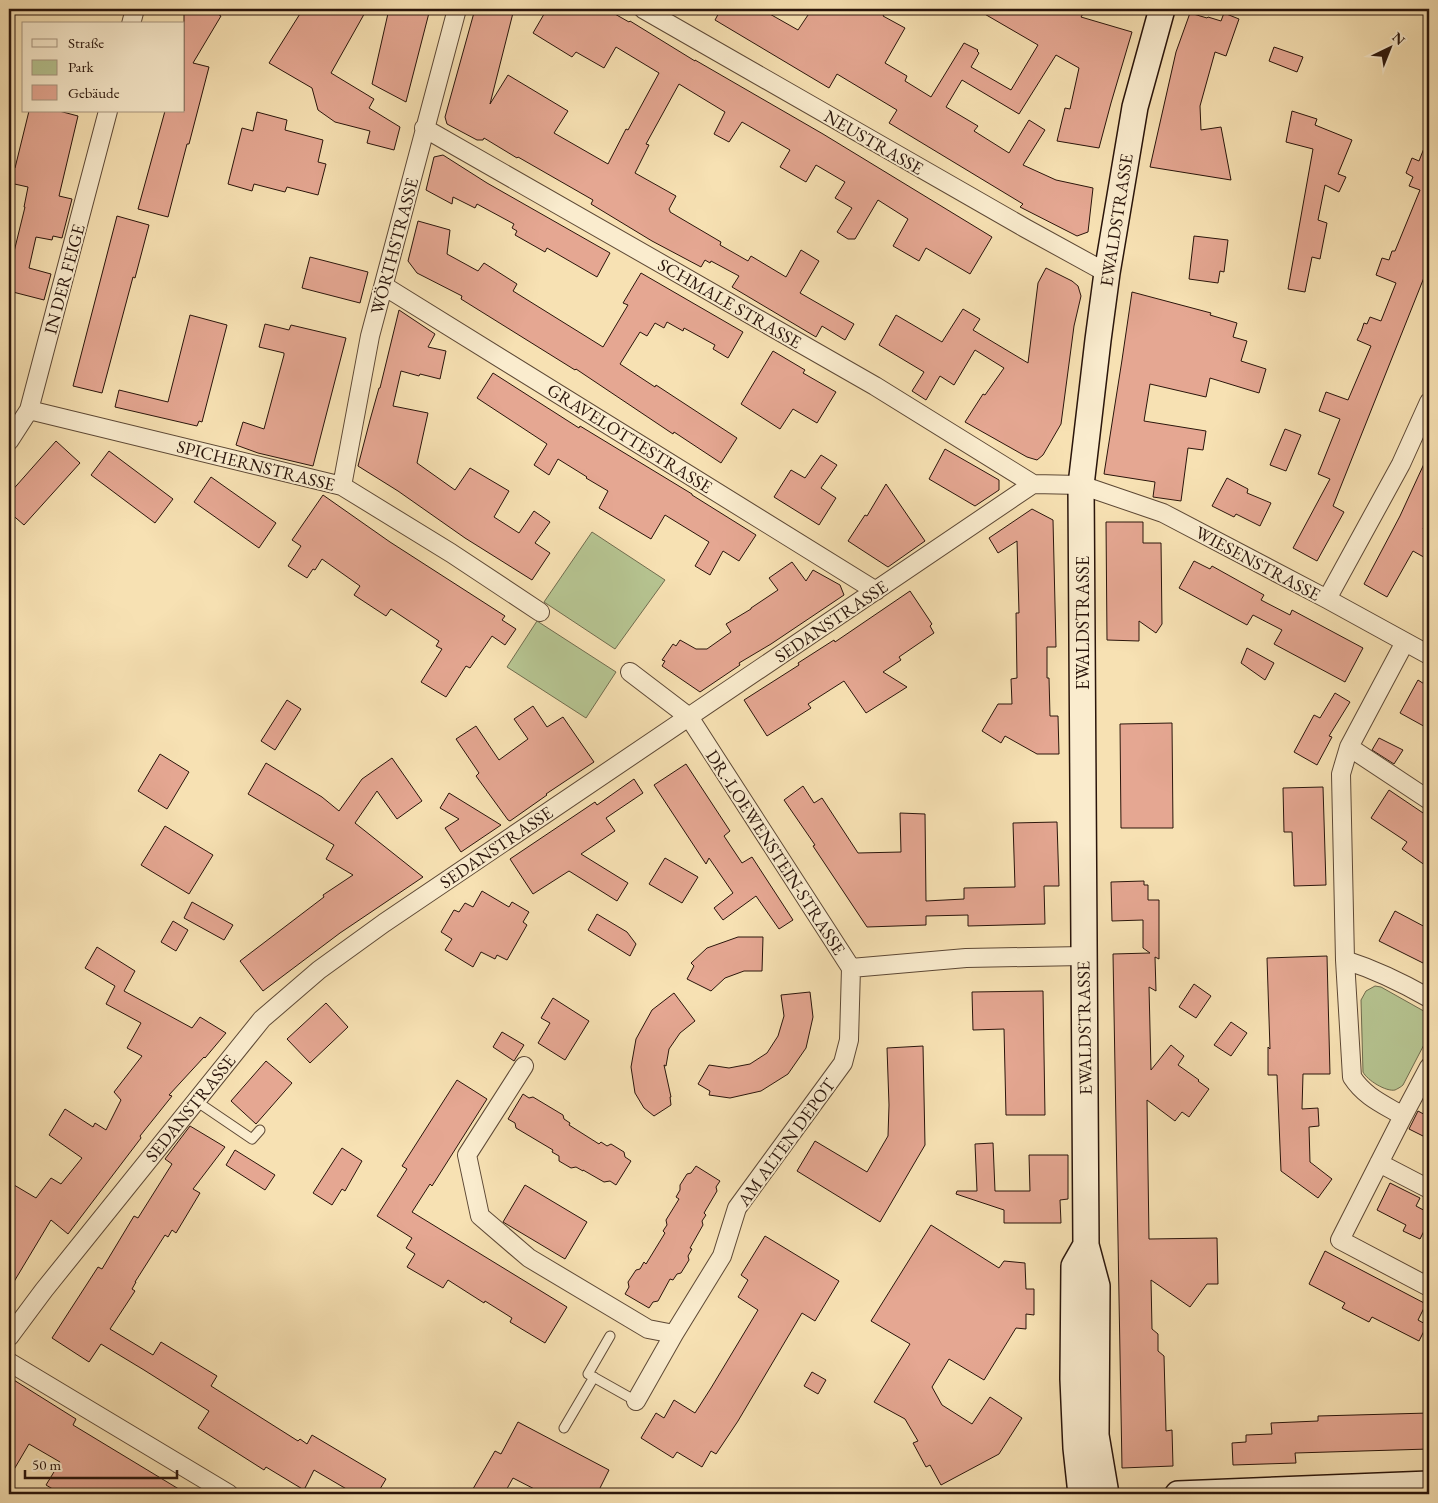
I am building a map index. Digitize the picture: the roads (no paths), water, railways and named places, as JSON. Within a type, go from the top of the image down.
[{"type":"main road","name":"EWALDSTRASSE","points":[[1106,1494],[1096,1435],[1098,1286],[1086,1245],[1081,486],[1107,273],[1135,107],[1162,9]]},
{"type":"main road","name":"EWALDSTRASSE","points":[[1081,1494],[1073,1379],[1074,1266],[1086,1245]]},
{"type":"main road","points":[[1178,1494],[1429,1484]]},
{"type":"street","points":[[131,22],[134,9]]},
{"type":"street","name":"WÖRTHSTRASSE","points":[[342,486],[370,336],[457,9]]},
{"type":"street","name":"NEUSTRASSE","points":[[642,9],[1107,273]]},
{"type":"street","name":"IN DER FEIGE","points":[[9,441],[29,410],[108,112]]},
{"type":"street","name":"SCHMALE STRASSE","points":[[424,128],[875,386],[1033,484]]},
{"type":"street","name":"GRAVELOTTESTRASSE","points":[[384,286],[876,591]]},
{"type":"street","points":[[1327,599],[1401,464],[1429,402]]},
{"type":"street","name":"SPICHERNSTRASSE","points":[[29,410],[342,486],[451,553],[540,612]]},
{"type":"street","points":[[1033,484],[1081,486]]},
{"type":"street","name":"SEDANSTRASSE","points":[[9,1337],[44,1290],[262,1019],[319,970],[688,717],[1033,484]]},
{"type":"street","name":"WIESENSTRASSE","points":[[1081,486],[1163,513],[1429,655]]},
{"type":"street","points":[[1403,1116],[1360,1089],[1352,1077],[1346,960],[1341,774],[1349,747],[1406,642]]},
{"type":"street","points":[[630,672],[688,717]]},
{"type":"street","name":"DR.-LOEWENSTEIN-STRASSE","points":[[688,717],[851,968],[966,958],[1083,956]]},
{"type":"street","points":[[1349,747],[1429,800]]},
{"type":"street","points":[[1346,960],[1376,970],[1429,998]]},
{"type":"street","name":"AM ALTEN DEPOT","points":[[636,1401],[722,1256],[737,1208],[843,1063],[849,1040],[851,968]]},
{"type":"street","points":[[524,1066],[467,1155],[480,1216],[529,1258],[648,1329],[674,1334]]},
{"type":"street","points":[[1429,1067],[1424,1089],[1403,1116],[1340,1240],[1429,1287]]},
{"type":"street","points":[[1379,1163],[1429,1189]]},
{"type":"street","points":[[9,1362],[229,1494]]},
{"type":"lane","points":[[196,1101],[252,1139],[260,1130]]},
{"type":"lane","points":[[610,1336],[588,1374],[636,1401]]},
{"type":"lane","points":[[564,1428],[594,1378]]}]
